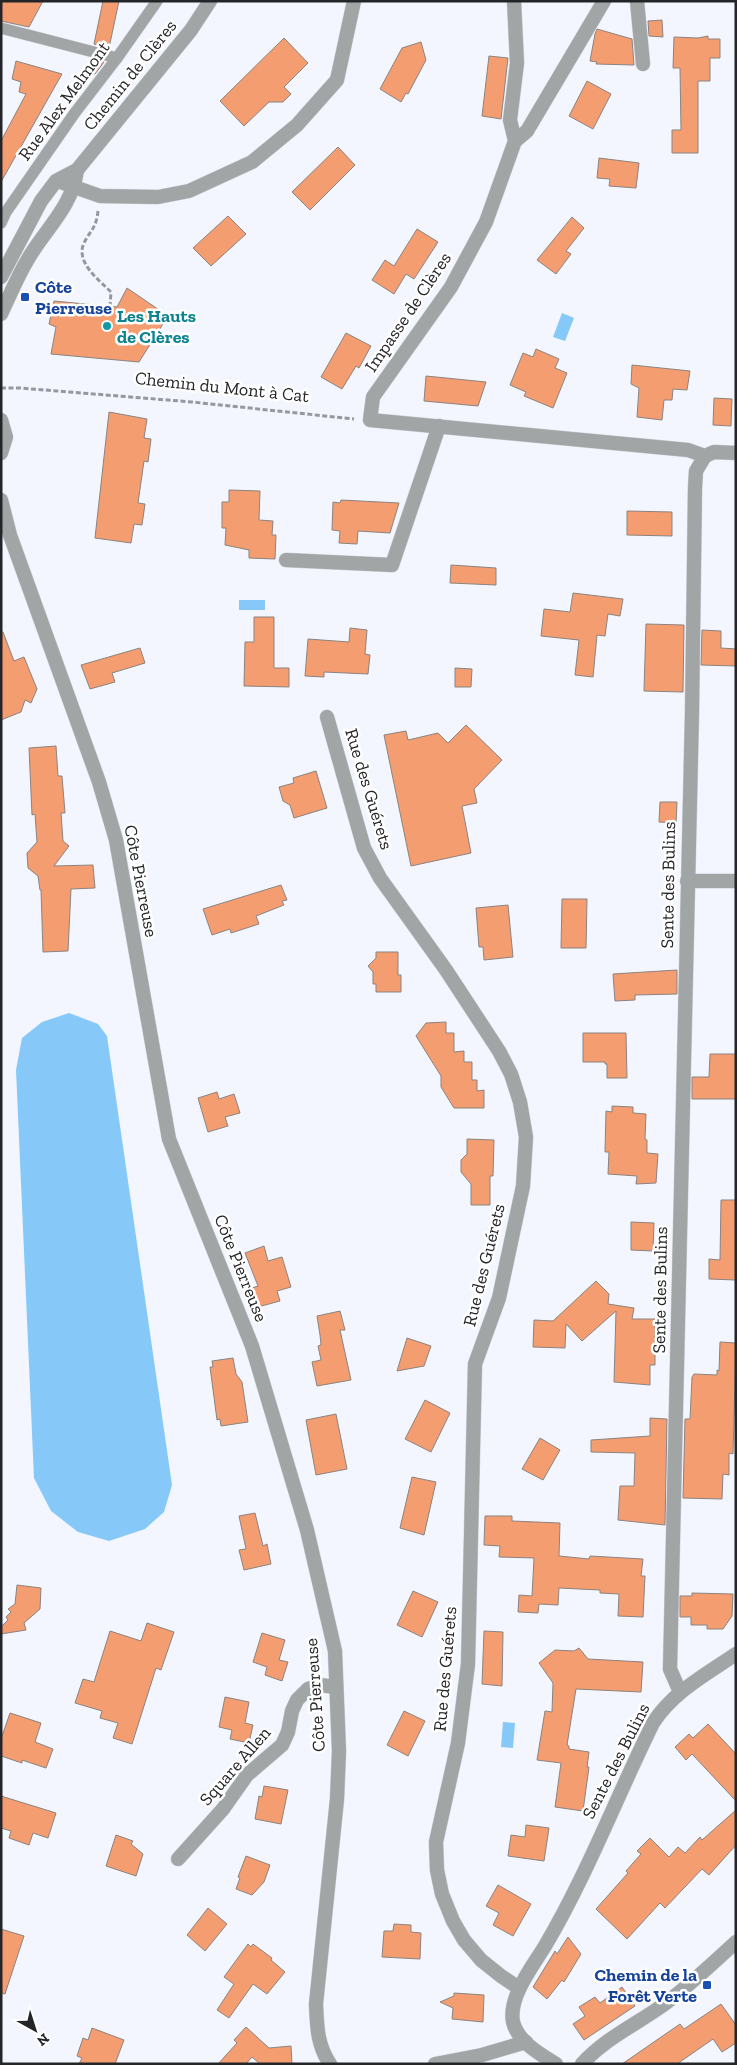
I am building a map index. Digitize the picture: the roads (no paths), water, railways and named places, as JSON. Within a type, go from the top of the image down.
[{"type":"street","name":"Chemin de Clères","points":[[1,277],[41,201],[56,181],[77,170],[191,30],[210,1]]},
{"type":"street","points":[[56,181],[100,196],[158,197],[189,191],[252,162],[297,125],[337,80],[354,1]]},
{"type":"street","points":[[514,1],[517,63],[510,120],[515,141]]},
{"type":"street","name":"Impasse de Clères","points":[[440,426],[370,420],[373,397],[450,287],[486,222],[515,141],[527,131],[604,1]]},
{"type":"street","points":[[637,1],[643,64]]},
{"type":"street","points":[[1,314],[32,253],[75,188],[77,170]]},
{"type":"street","points":[[1,420],[6,437],[1,452]]},
{"type":"street","points":[[286,560],[392,565],[440,426],[688,450],[705,456],[714,452],[736,453]]},
{"type":"street","name":"Sente des Bulins","points":[[556,2064],[535,2051],[526,2042],[514,2022],[514,2008],[519,1988],[573,1894],[653,1722],[662,1709],[680,1692],[670,1669],[692,713],[695,488],[696,471],[705,456]]},
{"type":"street","name":"Côte Pierreuse","points":[[1,500],[10,535],[99,782],[116,840],[169,1139],[252,1346],[307,1530],[335,1651],[339,1751],[337,1799],[316,2004],[317,2035],[322,2052],[330,2064]]},
{"type":"street","name":"Rue des Guérets","points":[[327,717],[364,848],[380,878],[446,970],[512,1074],[520,1102],[526,1137],[523,1186],[499,1298],[475,1364],[468,1664],[458,1743],[436,1842],[437,1870],[442,1894],[456,1928],[481,1960],[500,1976],[519,1988]]},
{"type":"street","points":[[687,881],[736,881]]},
{"type":"street","points":[[680,1692],[736,1654]]},
{"type":"street","name":"Square Allen","points":[[178,1859],[223,1809],[247,1775],[282,1746],[297,1700],[308,1689],[320,1685],[335,1686]]},
{"type":"street","points":[[582,2064],[599,2048],[666,2002],[701,1974],[736,1942]]},
{"type":"street","points":[[435,2064],[482,2056],[526,2042]]},
{"type":"lane","name":"Rue Alex Melmont","points":[[1,223],[6,212],[74,114],[117,58],[157,1]]},
{"type":"lane","points":[[1,28],[117,58]]},
{"type":"water","points":[[562,313],[574,318],[565,341],[553,337]]},
{"type":"water","points":[[239,600],[265,600],[265,610],[239,610]]},
{"type":"water","points":[[69,1013],[98,1024],[107,1036],[172,1485],[164,1512],[145,1529],[109,1541],[78,1532],[51,1511],[34,1478],[16,1070],[22,1038],[42,1022]]},
{"type":"water","points":[[503,1722],[515,1723],[513,1748],[501,1747]]},
{"type":"place","name":"Côte Pierreuse","points":[[25,297]]},
{"type":"place","name":"Les Hauts de Clères","points":[[107,326]]},
{"type":"place","name":"Chemin de la Forêt Verte","points":[[707,1985]]}]
